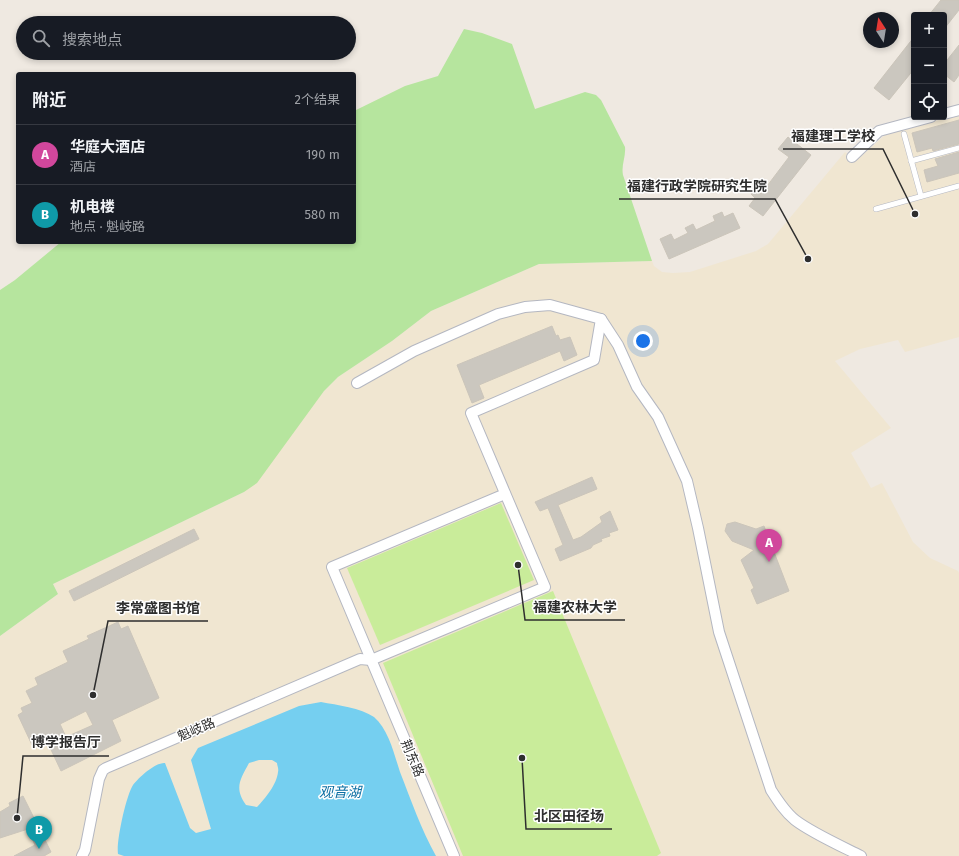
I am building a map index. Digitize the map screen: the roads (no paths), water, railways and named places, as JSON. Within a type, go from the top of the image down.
[{"type":"street","points":[[947,113],[959,110]]},
{"type":"street","points":[[852,157],[879,131],[920,120]]},
{"type":"street","points":[[357,383],[414,351],[498,314],[525,307],[550,305],[601,319],[618,345],[637,387],[658,416],[687,481],[719,632],[771,790],[779,802],[795,820],[861,856]]},
{"type":"street","points":[[505,494],[471,413],[594,360],[601,319]]},
{"type":"street","name":"魁岐路","points":[[82,856],[85,850],[99,779],[101,772],[106,768],[360,659],[372,660],[545,587],[505,494]]},
{"type":"street","name":"荆东路","points":[[454,856],[332,567],[505,494]]},
{"type":"lane","points":[[904,134],[921,196]]},
{"type":"lane","points":[[911,161],[959,148]]},
{"type":"lane","points":[[876,209],[959,186]]},
{"type":"water","name":"观音湖","points":[[321,702],[356,709],[369,714],[379,722],[387,735],[416,814],[436,856],[124,856],[118,854],[120,830],[127,799],[133,785],[143,774],[161,763],[165,763],[190,828],[196,833],[211,829],[191,760],[198,748],[299,706]],"holes":[[[259,760],[272,760],[277,763],[278,770],[273,786],[267,796],[257,807],[246,805],[242,799],[239,789],[241,779],[249,763]]]},
{"type":"place","name":"福建理工学校","points":[[915,214]]},
{"type":"place","name":"福建行政学院研究生院","points":[[808,259]]},
{"type":"place","name":"华庭大酒店","points":[[769,562]]},
{"type":"place","name":"福建农林大学","points":[[518,565]]},
{"type":"place","name":"李常盛图书馆","points":[[93,695]]},
{"type":"place","name":"北区田径场","points":[[522,758]]},
{"type":"place","name":"博学报告厅","points":[[17,818]]},
{"type":"place","name":"机电楼","points":[[39,849]]}]
